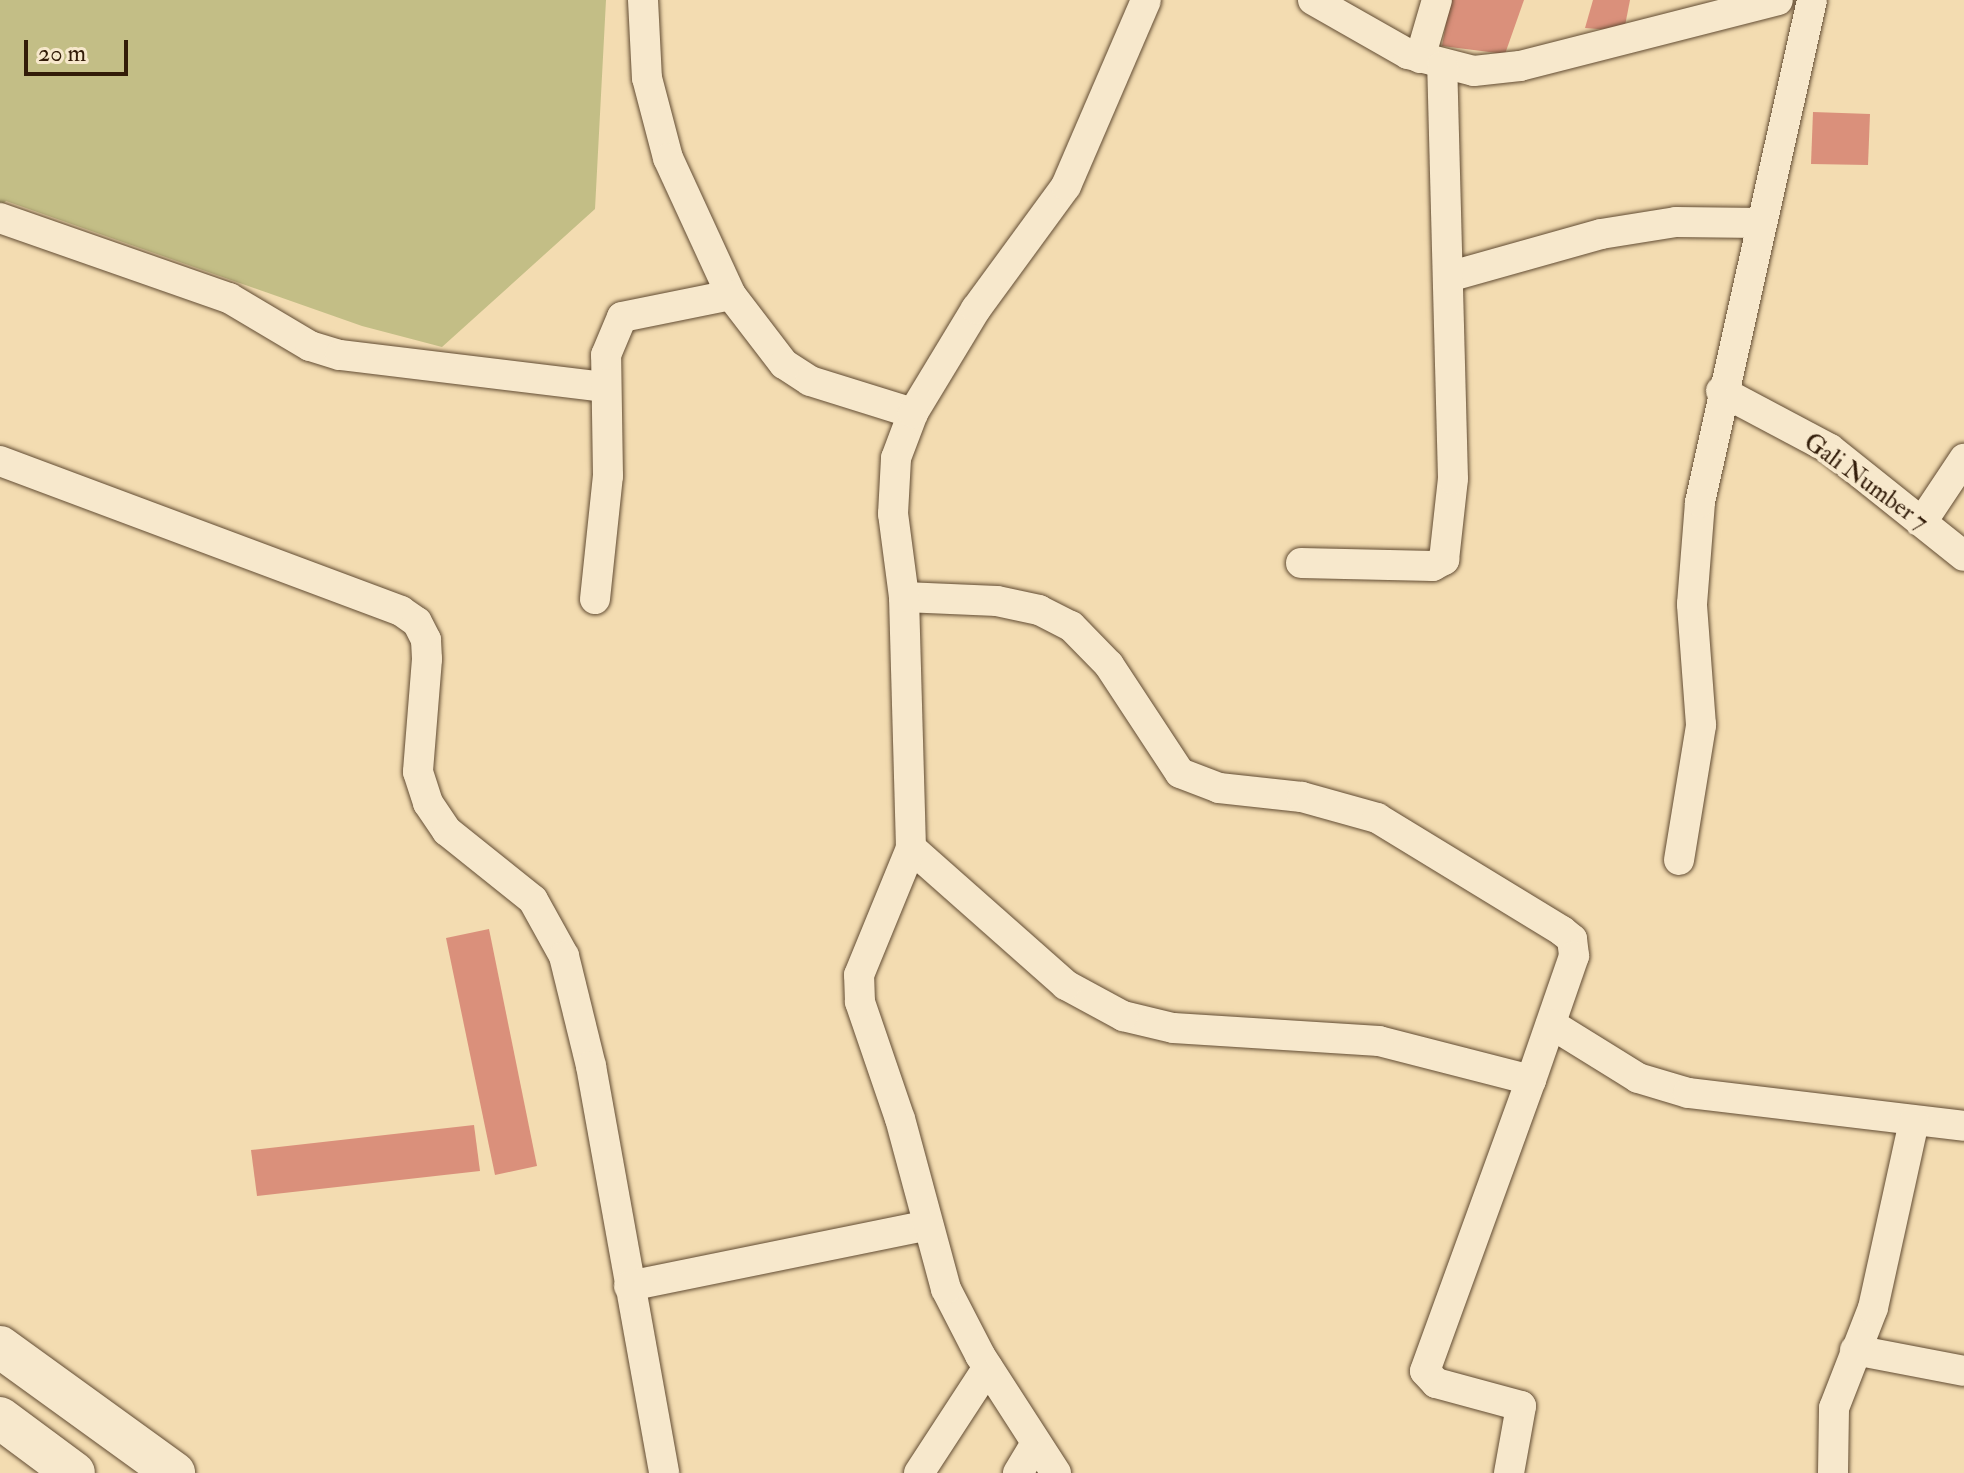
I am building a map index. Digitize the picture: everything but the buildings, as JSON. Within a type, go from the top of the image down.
[{"type":"street","points":[[643,0],[647,78],[668,158],[731,295],[784,364],[810,381],[913,413]]},
{"type":"street","points":[[1056,1473],[988,1367],[946,1289],[900,1119],[860,1002],[859,975],[867,949],[911,848],[904,597],[894,500],[896,458],[913,413],[976,309],[1066,186],[1146,0]]},
{"type":"street","points":[[1313,0],[1431,62],[1474,71],[1520,66],[1778,0]]},
{"type":"street","points":[[1301,563],[1433,566],[1444,560],[1453,479],[1448,277],[1431,62],[1437,0]]},
{"type":"street","points":[[1679,860],[1701,725],[1694,557],[1721,391],[1812,0]]},
{"type":"street","points":[[0,218],[229,298],[325,350],[605,387]]},
{"type":"street","points":[[1448,277],[1601,234],[1676,222],[1760,223]]},
{"type":"street","points":[[595,599],[608,476],[606,355],[622,317],[731,295]]},
{"type":"street","name":"Gali Number 7","points":[[1721,391],[1830,449],[1964,556]]},
{"type":"street","points":[[1922,522],[1964,459]]},
{"type":"street","points":[[0,461],[401,611],[417,622],[426,640],[427,659],[418,772],[428,803],[447,831],[533,900],[564,956],[591,1066],[664,1473]]},
{"type":"street","points":[[904,597],[997,601],[1039,610],[1071,626],[1109,665],[1180,773],[1219,788],[1302,797],[1377,818],[1572,939],[1574,956],[1551,1024],[1425,1371],[1436,1383],[1521,1406],[1509,1473]]},
{"type":"street","points":[[911,848],[1066,985],[1123,1016],[1216,1033],[1379,1041],[1531,1080]]},
{"type":"street","points":[[1551,1024],[1638,1078],[1688,1093],[1964,1126]]},
{"type":"street","points":[[1833,1473],[1834,1408],[1873,1308],[1914,1121]]},
{"type":"street","points":[[629,1286],[928,1225]]},
{"type":"street","points":[[0,1347],[174,1473]]},
{"type":"street","points":[[1855,1350],[1964,1371]]},
{"type":"street","points":[[919,1473],[988,1367]]},
{"type":"street","points":[[0,1418],[74,1473]]},
{"type":"street","points":[[1018,1473],[1036,1443]]},
{"type":"shaded area","points":[[0,0],[606,0],[595,209],[442,347],[362,326],[6,201],[0,207]]}]
